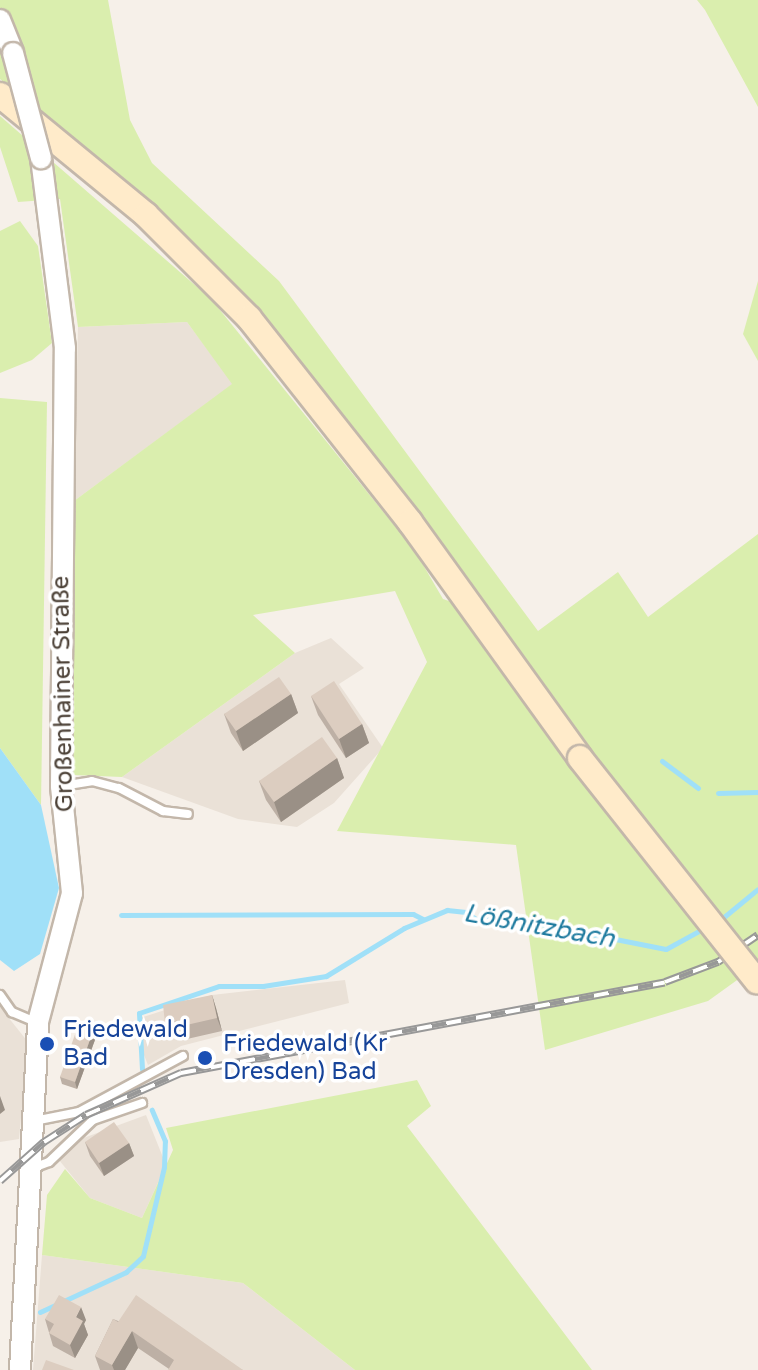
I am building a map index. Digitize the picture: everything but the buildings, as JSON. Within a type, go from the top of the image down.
[{"type":"main road","points":[[0,95],[146,215],[249,318],[410,522],[580,758],[758,981]]},
{"type":"street","name":"Großenhainer Straße","points":[[0,20],[13,53],[41,158],[65,348],[61,786],[72,893],[38,1022],[30,1168],[23,1232],[20,1370]]},
{"type":"lane","points":[[61,786],[92,781],[119,788],[163,811],[188,814]]},
{"type":"lane","points":[[0,995],[12,1012],[38,1022]]},
{"type":"lane","points":[[33,1121],[79,1112],[183,1056]]},
{"type":"lane","points":[[30,1168],[49,1162],[93,1120],[142,1103]]},
{"type":"shaded area","points":[[187,322],[233,384],[74,501],[78,327]]},
{"type":"shaded area","points":[[331,638],[364,668],[339,684],[383,748],[334,803],[297,827],[238,819],[122,777],[295,653]]},
{"type":"shaded area","points":[[345,980],[349,1003],[181,1046],[148,1065],[140,1045],[140,1018],[212,995]]},
{"type":"shaded area","points":[[0,1007],[28,1042],[19,1139],[0,1142]]},
{"type":"shaded area","points":[[146,1115],[166,1165],[142,1218],[90,1198],[59,1160],[78,1140]]},
{"type":"shaded area","points":[[42,1255],[243,1283],[355,1370],[33,1370]]},
{"type":"green space","points":[[0,0],[108,0],[130,120],[152,163],[279,281],[538,631],[618,572],[648,617],[758,534],[758,965],[708,1001],[545,1050],[516,845],[337,831],[427,662],[395,591],[253,615],[295,653],[122,777],[73,775],[74,501],[232,384],[187,322],[78,327],[60,199],[18,202],[0,147],[0,116],[211,299],[415,551],[443,599],[487,614],[157,213],[0,79]]},
{"type":"green space","points":[[697,0],[758,0],[758,107],[705,10]]},
{"type":"green space","points":[[20,221],[38,246],[52,343],[32,360],[0,373],[0,231]]},
{"type":"green space","points":[[758,281],[758,361],[743,334]]},
{"type":"green space","points":[[0,398],[47,402],[41,805],[0,748]]},
{"type":"green space","points":[[417,1080],[431,1106],[407,1126],[592,1370],[355,1370],[243,1283],[42,1255],[47,1195],[65,1169],[90,1198],[142,1218],[173,1150],[166,1128]]},
{"type":"water","points":[[0,748],[41,805],[59,888],[40,954],[14,971],[0,960]]},
{"type":"waterway","points":[[662,761],[698,788]]},
{"type":"waterway","points":[[718,793],[758,792]]},
{"type":"waterway","name":"Lößnitzbach","points":[[719,921],[758,889]]},
{"type":"waterway","name":"Lößnitzbach","points":[[142,1069],[139,1013],[219,986],[263,986],[326,976],[404,928],[447,910],[466,912],[479,921],[489,914],[666,949],[706,927]]},
{"type":"waterway","points":[[121,915],[413,914],[423,919]]},
{"type":"waterway","name":"Lößnitzbach","points":[[40,1312],[126,1272],[143,1256],[164,1167],[165,1141],[152,1110]]},
{"type":"railway","points":[[0,1181],[44,1142],[86,1115],[181,1073],[665,982],[718,962],[758,935]]},
{"type":"place","name":"Friedewald Bad","points":[[47,1044]]},
{"type":"place","name":"Friedewald (Kr Dresden) Bad","points":[[205,1058]]}]
